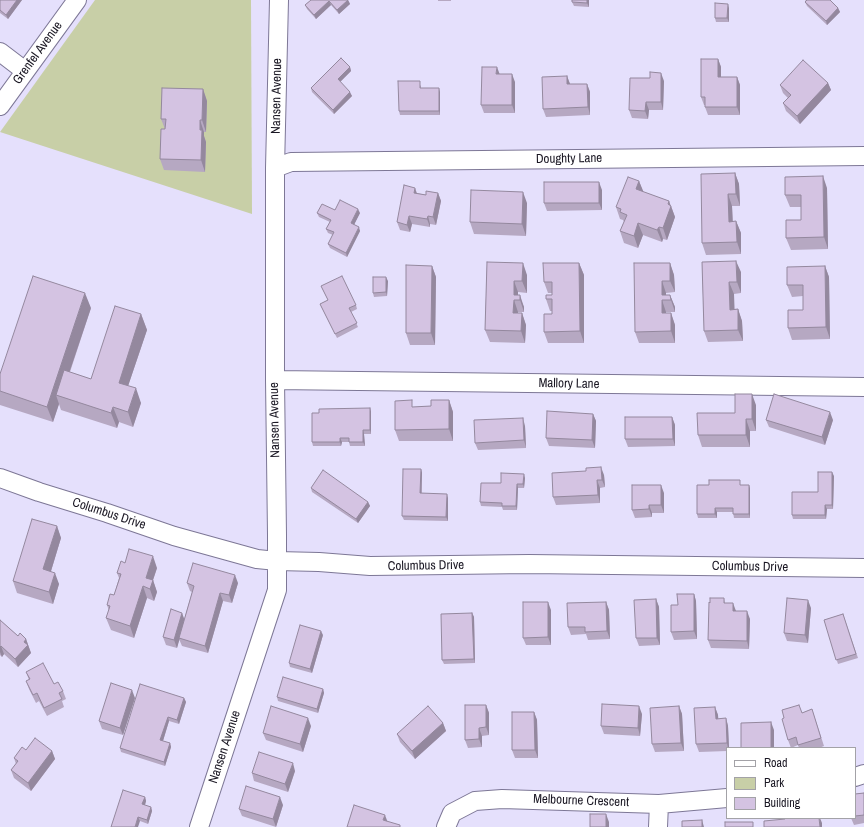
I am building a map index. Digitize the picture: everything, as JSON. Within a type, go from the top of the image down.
[{"type":"street","name":"Grenfel Avenue","points":[[0,106],[77,0]]},
{"type":"street","name":"Nansen Avenue","points":[[199,827],[277,590],[275,168],[279,0]]},
{"type":"street","points":[[0,52],[25,70]]},
{"type":"street","name":"Doughty Lane","points":[[275,168],[291,162],[864,156]]},
{"type":"street","name":"Mallory Lane","points":[[275,380],[864,387]]},
{"type":"street","name":"Columbus Drive","points":[[0,478],[174,536],[257,559],[370,566],[529,564],[864,568]]},
{"type":"street","name":"Melbourne Crescent","points":[[446,827],[452,813],[475,801],[502,799],[659,804],[726,798]]},
{"type":"street","points":[[658,827],[659,804]]},
{"type":"green space","points":[[95,0],[251,0],[252,214],[0,132]]},
{"type":"building","points":[[0,0],[17,0],[6,15],[0,10]]},
{"type":"building","points":[[311,0],[348,0],[337,10],[329,1],[314,15],[305,5]]},
{"type":"building","points":[[572,0],[587,0],[587,3],[572,2]]},
{"type":"building","points":[[807,0],[830,0],[838,8],[826,21],[805,2]]},
{"type":"building","points":[[715,3],[728,4],[727,18],[715,18]]},
{"type":"building","points":[[341,58],[350,67],[338,79],[350,92],[333,110],[311,88]]},
{"type":"building","points":[[701,59],[718,59],[718,77],[737,77],[737,107],[705,107],[705,97],[701,97]]},
{"type":"building","points":[[803,60],[828,83],[797,116],[783,103],[791,95],[780,85]]},
{"type":"building","points":[[482,67],[497,67],[496,74],[512,74],[512,105],[481,105]]},
{"type":"building","points":[[650,72],[661,73],[661,102],[646,102],[645,111],[629,110],[630,78],[650,78]]},
{"type":"building","points":[[567,76],[567,84],[587,84],[588,107],[543,109],[542,77]]},
{"type":"building","points":[[398,81],[420,81],[420,88],[439,88],[439,111],[399,111]]},
{"type":"building","points":[[162,88],[203,89],[202,120],[200,120],[200,130],[202,130],[201,160],[160,159],[161,129],[165,129],[166,119],[161,119]]},
{"type":"building","points":[[735,173],[736,194],[728,194],[729,222],[736,221],[737,242],[702,243],[701,174]]},
{"type":"building","points":[[823,176],[824,237],[786,238],[786,220],[801,220],[801,195],[785,195],[785,177]]},
{"type":"building","points":[[628,177],[639,181],[636,189],[669,201],[668,204],[671,206],[663,228],[659,227],[657,230],[638,223],[634,236],[620,231],[627,215],[620,212],[621,209],[616,207]]},
{"type":"building","points":[[544,182],[599,182],[599,203],[544,203]]},
{"type":"building","points":[[404,185],[415,188],[414,193],[426,195],[426,191],[438,193],[433,217],[428,216],[427,219],[409,216],[407,225],[397,222]]},
{"type":"building","points":[[471,190],[523,192],[522,224],[470,222]]},
{"type":"building","points":[[340,200],[358,209],[351,223],[359,227],[346,253],[328,244],[334,232],[326,229],[331,220],[317,213],[322,204],[335,210]]},
{"type":"building","points":[[736,261],[737,282],[729,282],[730,310],[738,309],[738,330],[704,331],[702,262]]},
{"type":"building","points":[[487,262],[523,263],[522,281],[514,281],[514,295],[520,295],[520,300],[514,300],[513,313],[522,313],[521,331],[485,330]]},
{"type":"building","points":[[543,263],[579,263],[580,331],[544,332],[544,314],[552,314],[552,299],[546,299],[546,295],[552,295],[552,282],[544,282]]},
{"type":"building","points":[[634,263],[670,263],[670,281],[662,281],[662,295],[670,295],[671,300],[662,300],[662,313],[671,313],[671,331],[635,332]]},
{"type":"building","points":[[406,265],[432,266],[431,333],[406,333]]},
{"type":"building","points":[[825,266],[826,327],[788,328],[788,310],[803,310],[803,285],[787,285],[787,267]]},
{"type":"building","points":[[33,276],[85,293],[47,407],[0,391],[0,374]]},
{"type":"building","points":[[342,276],[356,305],[349,308],[357,323],[335,334],[320,304],[328,300],[321,286]]},
{"type":"building","points":[[373,277],[386,277],[386,292],[373,293]]},
{"type":"building","points":[[115,306],[141,314],[119,383],[136,388],[128,412],[113,407],[111,413],[56,395],[64,370],[91,379]]},
{"type":"building","points":[[735,394],[752,394],[752,419],[746,419],[746,435],[698,435],[697,413],[735,413]]},
{"type":"building","points":[[774,394],[830,412],[822,437],[766,420]]},
{"type":"building","points":[[412,400],[412,407],[431,406],[431,400],[449,400],[449,429],[395,430],[395,401]]},
{"type":"building","points":[[370,408],[370,430],[363,430],[363,442],[349,442],[349,438],[340,438],[340,442],[312,442],[312,413],[319,413],[319,409]]},
{"type":"building","points":[[547,411],[593,414],[592,440],[546,438]]},
{"type":"building","points":[[625,417],[672,417],[673,439],[625,439]]},
{"type":"building","points":[[523,418],[524,440],[475,443],[474,420]]},
{"type":"building","points":[[601,467],[602,480],[597,480],[598,495],[553,497],[552,473],[586,471],[586,468]]},
{"type":"building","points":[[403,469],[421,469],[420,493],[447,494],[446,517],[402,516]]},
{"type":"building","points":[[323,470],[368,502],[356,519],[311,488]]},
{"type":"building","points":[[818,472],[832,472],[832,505],[825,505],[825,515],[792,515],[792,492],[818,492]]},
{"type":"building","points":[[501,473],[524,474],[523,484],[517,484],[516,506],[502,506],[502,503],[480,502],[481,483],[501,483]]},
{"type":"building","points":[[709,480],[740,480],[740,485],[749,485],[749,514],[733,514],[733,508],[715,508],[715,514],[697,514],[697,485],[709,485]]},
{"type":"building","points":[[632,485],[661,485],[661,505],[649,505],[649,509],[632,510]]},
{"type":"building","points":[[32,519],[57,526],[43,569],[55,573],[49,592],[13,581]]},
{"type":"building","points":[[129,549],[153,556],[146,578],[153,580],[150,589],[143,586],[130,626],[106,618],[110,606],[107,605],[110,594],[114,595],[121,574],[117,573],[121,561],[125,563]]},
{"type":"building","points":[[193,563],[235,575],[229,595],[220,593],[205,646],[179,638],[194,586],[187,583]]},
{"type":"building","points":[[677,594],[694,594],[694,631],[671,632],[671,605],[678,605]]},
{"type":"building","points":[[710,598],[724,598],[724,603],[733,603],[733,611],[747,611],[747,641],[708,640]]},
{"type":"building","points":[[787,598],[808,600],[805,635],[784,633]]},
{"type":"building","points":[[656,599],[657,638],[636,638],[634,600]]},
{"type":"building","points":[[523,602],[548,602],[548,637],[523,638]]},
{"type":"building","points":[[606,602],[607,631],[585,632],[585,627],[568,627],[567,603]]},
{"type":"building","points":[[171,609],[182,613],[174,640],[163,637]]},
{"type":"building","points":[[472,613],[474,659],[442,660],[441,614]]},
{"type":"building","points":[[843,614],[856,654],[836,660],[824,620]]},
{"type":"building","points":[[0,620],[18,636],[20,633],[26,639],[24,642],[28,645],[15,659],[1,646],[0,647]]},
{"type":"building","points":[[300,625],[321,631],[310,669],[289,663]]},
{"type":"building","points":[[43,663],[54,684],[58,682],[63,691],[59,693],[62,699],[44,708],[37,693],[33,695],[26,681],[30,679],[26,672]]},
{"type":"building","points":[[283,677],[323,689],[317,709],[277,697]]},
{"type":"building","points":[[111,683],[132,690],[120,728],[99,721]]},
{"type":"building","points":[[140,684],[184,698],[177,720],[168,717],[160,740],[170,743],[164,762],[120,748]]},
{"type":"building","points":[[602,704],[639,706],[638,728],[601,726]]},
{"type":"building","points":[[465,705],[486,705],[486,727],[479,728],[479,739],[465,740]]},
{"type":"building","points":[[799,705],[802,713],[812,709],[821,738],[798,745],[796,737],[788,740],[782,719],[784,718],[782,710]]},
{"type":"building","points":[[271,706],[308,718],[300,744],[263,733]]},
{"type":"building","points":[[428,706],[443,723],[412,751],[397,734]]},
{"type":"building","points":[[679,706],[681,743],[652,744],[650,708]]},
{"type":"building","points":[[715,707],[716,719],[726,718],[727,743],[696,744],[694,708]]},
{"type":"building","points":[[512,712],[534,712],[535,750],[512,750]]},
{"type":"building","points":[[771,722],[771,747],[741,747],[741,723]]},
{"type":"building","points":[[35,738],[52,751],[28,783],[11,770],[18,761],[14,758],[22,747],[26,750]]},
{"type":"building","points":[[259,752],[293,763],[285,784],[252,773]]},
{"type":"building","points":[[246,786],[280,797],[273,819],[239,809]]},
{"type":"building","points":[[123,790],[145,797],[142,804],[151,807],[147,820],[138,817],[135,827],[111,827]]},
{"type":"building","points":[[864,793],[864,815],[856,816],[856,794]]},
{"type":"building","points":[[354,805],[385,815],[383,820],[400,825],[400,827],[347,827]]},
{"type":"building","points":[[590,814],[606,814],[606,827],[590,827]]},
{"type":"building","points":[[785,819],[819,819],[820,827],[764,827],[764,821]]},
{"type":"building","points":[[702,820],[702,827],[682,827],[682,821]]},
{"type":"building","points":[[725,822],[753,822],[753,827],[725,827]]}]
